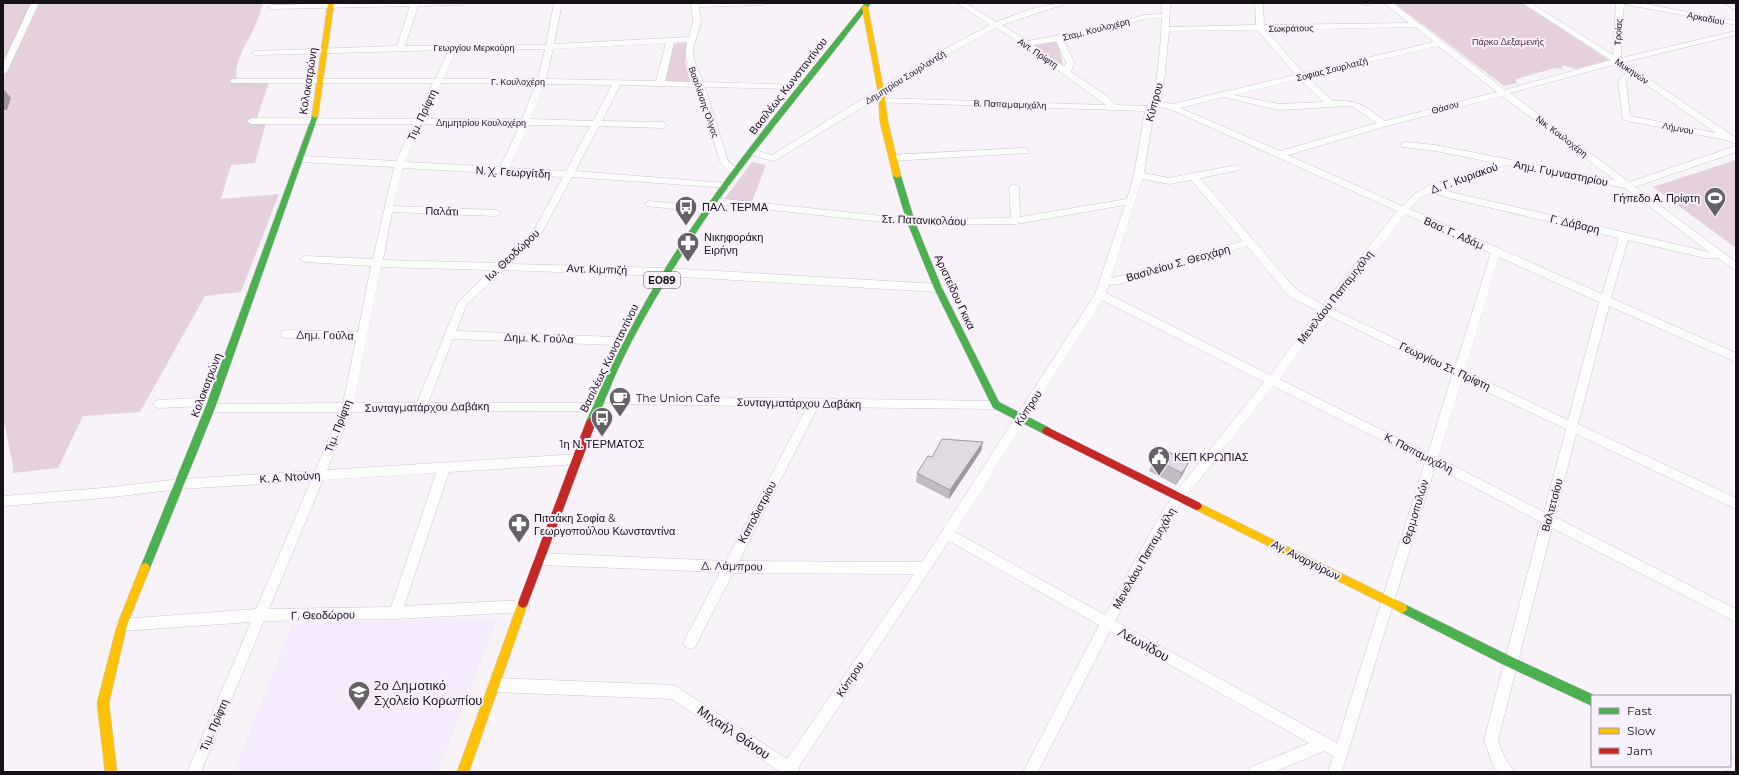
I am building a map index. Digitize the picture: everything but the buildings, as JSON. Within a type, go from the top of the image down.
[{"type":"street","points":[[3,72],[35,3]]},
{"type":"street","points":[[400,48],[415,3]]},
{"type":"street","points":[[272,7],[331,4],[462,3]]},
{"type":"street","points":[[503,171],[526,122],[541,81],[550,46],[558,3]]},
{"type":"street","points":[[695,4],[763,3]]},
{"type":"street","name":"Αντ. Πρίφτη","points":[[961,3],[1025,44],[1105,99],[1113,107]]},
{"type":"street","name":"Δημητρίου Σουρλαντζή","points":[[881,96],[940,55],[995,25],[1018,16],[1064,3]]},
{"type":"street","name":"Κύπρου","points":[[790,771],[925,568],[1100,295],[1132,201],[1153,107],[1160,83],[1166,29],[1166,3]]},
{"type":"street","points":[[1260,3],[1260,28],[1302,77],[1330,103]]},
{"type":"street","points":[[1364,3],[1370,3]]},
{"type":"street","name":"Νικ. Κουλοχέρη","points":[[1388,3],[1503,92],[1736,267]]},
{"type":"street","name":"Μυκηνών","points":[[1526,3],[1617,61],[1733,140]]},
{"type":"street","name":"Τροίας","points":[[1617,61],[1620,3]]},
{"type":"street","name":"Αρκαδίου","points":[[1628,3],[1736,23]]},
{"type":"street","points":[[1728,3],[1736,8]]},
{"type":"street","name":"Κολοκοτρώνη","points":[[111,772],[103,703],[122,625],[211,405],[314,121],[331,4]]},
{"type":"street","name":"Βασιλίσσης Όλγας","points":[[695,4],[697,22],[689,49],[690,60],[700,85],[724,161],[728,166],[736,171]]},
{"type":"street","name":"Βασιλέως Κωνσταντίνου","points":[[463,772],[539,559],[599,402],[628,340],[666,272],[714,201],[866,5]]},
{"type":"street","name":"Αριστείδου Γκικα","points":[[866,5],[884,122],[892,158],[911,222],[938,288],[996,405]]},
{"type":"street","name":"Σταμ. Κουλοχέρη","points":[[1025,44],[1096,31],[1144,16],[1166,16]]},
{"type":"street","name":"Σωκράτους","points":[[1166,29],[1417,25]]},
{"type":"street","name":"Θάσου","points":[[1281,154],[1384,124],[1575,74],[1617,61],[1736,33]]},
{"type":"street","points":[[1059,38],[1070,62],[1067,73]]},
{"type":"street","name":"Γεωργίου Μερκούρη","points":[[256,53],[400,48],[550,46],[691,39]]},
{"type":"street","points":[[660,83],[671,40]]},
{"type":"street","name":"Σοφιας Σουρλατζή","points":[[1224,95],[1440,43]]},
{"type":"street","name":"Τιμ. Πρίφτη","points":[[194,772],[347,409],[388,209],[399,165],[454,47]]},
{"type":"street","name":"Λήμνου","points":[[1635,73],[1627,76],[1622,81],[1626,118],[1733,140]]},
{"type":"street","name":"Γ. Κουλοχέρη","points":[[233,81],[541,81],[802,87]]},
{"type":"street","name":"Ιω. Θεοδώρου","points":[[421,406],[463,302],[537,234],[618,82]]},
{"type":"street","points":[[1153,107],[1172,107],[1224,95],[1279,107],[1330,103],[1354,104],[1384,124]]},
{"type":"street","name":"Β. Παπαμαμιχάλη","points":[[870,99],[881,96],[1113,107],[1153,107]]},
{"type":"street","name":"Δημητρίου Σουρλαντζή","points":[[751,152],[773,158],[870,99]]},
{"type":"street","name":"Βασ. Γ. Αδάμ","points":[[1172,107],[1281,154],[1496,252],[1736,358]]},
{"type":"street","name":"Δημητρίου Κουλοχέρη","points":[[250,121],[526,122],[663,125]]},
{"type":"street","name":"Αημ. Γυμναστηρίου","points":[[1405,145],[1435,148],[1628,186]]},
{"type":"street","points":[[1628,186],[1736,149]]},
{"type":"street","points":[[892,158],[1025,151]]},
{"type":"street","name":"Ν. Χ. Γεωργίτδη","points":[[301,159],[569,174],[726,186]]},
{"type":"street","name":"Δ. Γ. Κυριακού","points":[[1403,210],[1417,196],[1431,188],[1506,162]]},
{"type":"street","points":[[1139,175],[1169,181],[1236,168]]},
{"type":"street","name":"Γεωργίου Στ. Πρίφτη","points":[[1194,177],[1289,289],[1296,295],[1736,504]]},
{"type":"street","points":[[1014,187],[1016,221]]},
{"type":"street","name":"Γ. Δάβαρη","points":[[1431,188],[1449,194],[1705,256],[1720,255]]},
{"type":"street","name":"Στ. Πατανικολάου","points":[[714,201],[911,222],[1016,221],[1132,201]]},
{"type":"street","points":[[650,204],[708,210]]},
{"type":"street","name":"Παλάτι","points":[[388,209],[496,212]]},
{"type":"street","name":"Μενελάου Παπαμιχάλη","points":[[1030,772],[1107,623],[1163,521],[1179,497],[1272,380],[1403,210]]},
{"type":"street","name":"Βαλτετσίου","points":[[1507,772],[1498,760],[1491,740],[1605,300],[1624,236]]},
{"type":"street","name":"Βασιλείου Σ. Θεοχάρη","points":[[1105,282],[1120,280],[1250,242]]},
{"type":"street","name":"Θερμοπυλών","points":[[1335,772],[1496,252]]},
{"type":"street","name":"Αντ. Κιμπιζή","points":[[305,259],[377,263],[666,272],[938,288]]},
{"type":"street","name":"Κ. Παπαμιχάλη","points":[[1100,295],[1549,519],[1736,616]]},
{"type":"street","name":"Δημ. Γούλα","points":[[286,334],[363,336]]},
{"type":"street","name":"Δημ. Κ. Γούλα","points":[[449,335],[616,341],[628,340]]},
{"type":"street","name":"Συνταγματάρχου Δαβάκη","points":[[159,404],[347,409],[599,402],[622,400],[996,405]]},
{"type":"street","name":"Καποδιστρίου","points":[[690,643],[728,567],[815,403]]},
{"type":"street","points":[[996,405],[1021,418]]},
{"type":"street","name":"Αγ. Αναργύρων","points":[[1021,418],[1510,662],[1591,700]]},
{"type":"street","name":"Κ. Α. Ντούνη","points":[[3,501],[103,493],[180,484],[578,459]]},
{"type":"street","points":[[395,613],[444,468]]},
{"type":"street","name":"Λεωνίδου","points":[[947,534],[1341,753]]},
{"type":"street","name":"Δ. Λάμπρου","points":[[539,559],[728,567],[925,568]]},
{"type":"street","name":"Γ. Θεοδώρου","points":[[122,625],[260,616],[395,613],[523,606]]},
{"type":"street","name":"Μιχαήλ Θάνου","points":[[495,685],[674,692],[790,771]]},
{"type":"street","points":[[1256,772],[1325,744]]},
{"type":"shaded area","name":"2ο Δημοτικό Σχολείο Κορωπίου","points":[[498,617],[438,772],[234,772],[292,624]]},
{"type":"green space","points":[[3,3],[263,3],[256,24],[239,58],[236,72],[237,79],[270,79],[257,118],[267,119],[255,163],[231,165],[221,199],[279,194],[241,292],[205,296],[140,412],[83,416],[58,468],[13,473],[13,465],[5,426],[3,423]]},
{"type":"green space","name":"Πάρκο Δεξαμενής","points":[[1394,3],[1522,3],[1609,60],[1576,69],[1562,65],[1562,69],[1555,68],[1516,79],[1517,83],[1504,86]]},
{"type":"green space","points":[[1058,41],[1064,70],[1030,46]]},
{"type":"green space","points":[[687,43],[685,61],[691,84],[660,83],[671,44]]},
{"type":"green space","name":"Γήπεδο Α. Πρίφτη","points":[[1736,160],[1736,248],[1653,187]]},
{"type":"green space","points":[[752,162],[766,165],[751,204],[723,201]]},
{"type":"traffic: fast","points":[[591,422],[616,364],[646,308],[678,254],[751,152],[868,3]]},
{"type":"traffic: fast","points":[[145,568],[210,408],[315,116]]},
{"type":"traffic: fast","points":[[897,176],[911,222],[938,288],[996,405],[1047,431]]},
{"type":"traffic: fast","points":[[1402,608],[1510,662],[1591,700]]},
{"type":"traffic: slow","points":[[315,116],[331,3]]},
{"type":"traffic: slow","points":[[865,7],[881,92],[884,122],[897,176]]},
{"type":"traffic: slow","points":[[1197,506],[1402,608]]},
{"type":"traffic: slow","points":[[111,772],[103,703],[122,625],[145,568]]},
{"type":"traffic: slow","points":[[463,772],[523,603]]},
{"type":"traffic: jam","points":[[523,603],[591,422]]},
{"type":"traffic: jam","points":[[1047,431],[1197,506]]},
{"type":"place","name":"Γήπεδο Α. Πρίφτη","points":[[1715,218]]},
{"type":"place","name":"ΠΑΛ. ΤΕΡΜΑ","points":[[686,226]]},
{"type":"place","name":"Νικηφοράκη Ειρήνη","points":[[688,262]]},
{"type":"place","name":"The Union Cafe","points":[[620,418]]},
{"type":"place","name":"1η Ν. ΤΕΡΜΑΤΟΣ","points":[[602,438]]},
{"type":"place","name":"ΚΕΠ ΚΡΩΠΙΑΣ","points":[[1159,476]]},
{"type":"place","name":"Πιτσάκη Σοφία & Γεωργοπούλου Κωνσταντίνα","points":[[519,544]]},
{"type":"place","name":"2ο Δημοτικό Σχολείο Κορωπίου","points":[[359,712]]}]
